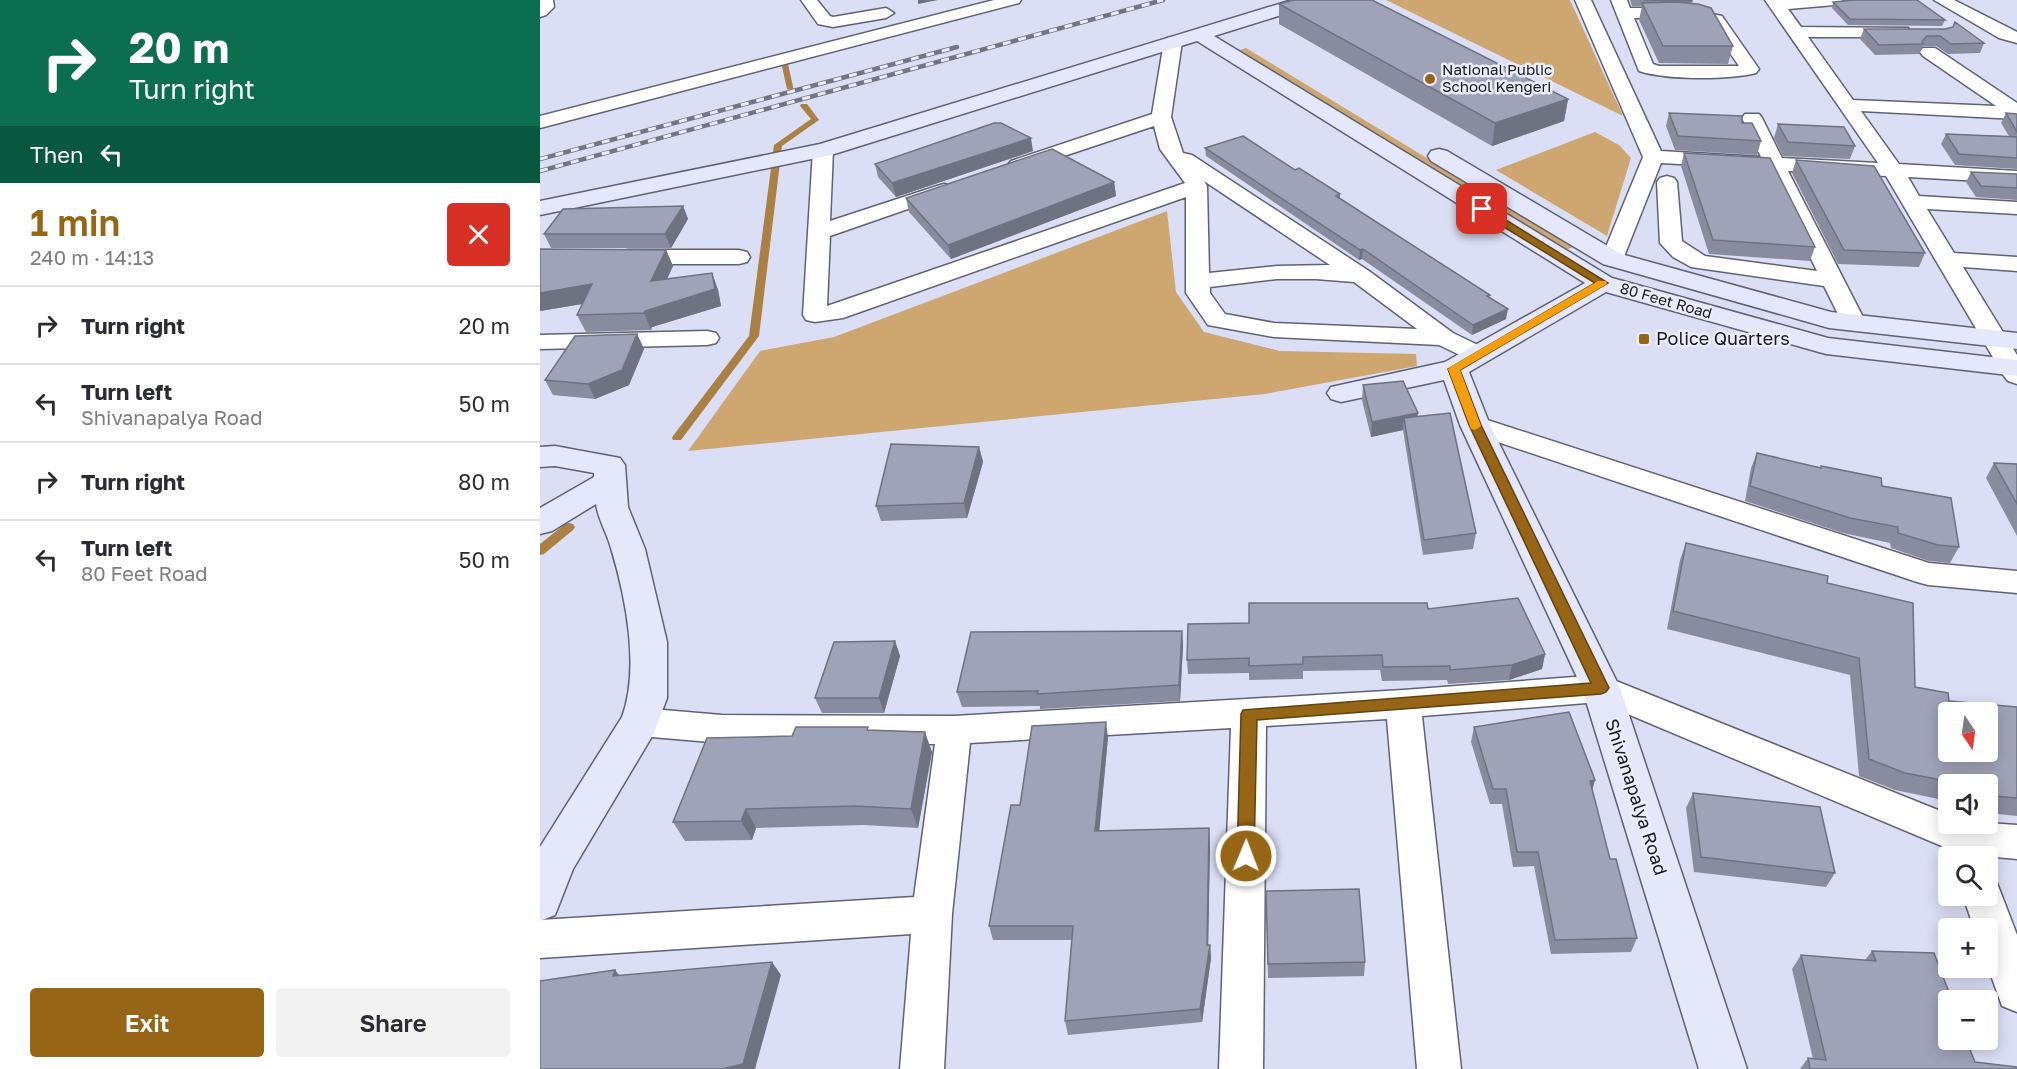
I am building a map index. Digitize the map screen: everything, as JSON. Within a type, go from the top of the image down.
[{"type":"street","points":[[540,12],[546,7],[545,0]]},
{"type":"street","points":[[809,0],[824,20],[833,22],[899,11],[886,0]]},
{"type":"street","points":[[928,5],[954,0]]},
{"type":"street","points":[[540,122],[1013,0]]},
{"type":"street","points":[[540,208],[771,158],[823,150],[1311,0]]},
{"type":"street","points":[[1341,393],[1458,354],[1607,271],[1653,158],[1583,0]]},
{"type":"street","points":[[1775,3],[1835,0]]},
{"type":"street","points":[[1942,0],[2005,34],[2017,38]]},
{"type":"street","points":[[1775,3],[1893,170],[1947,259],[2006,340],[2015,371]]},
{"type":"street","points":[[1621,6],[1696,14],[1716,20],[1750,69],[1742,71],[1657,71],[1645,67],[1621,6]]},
{"type":"street","points":[[1222,28],[1375,118]]},
{"type":"street","points":[[1796,32],[1919,32]]},
{"type":"street","name":"80 Feet Road","points":[[1200,35],[1607,271],[1826,346],[2015,371]]},
{"type":"street","points":[[1173,42],[1161,117],[1170,149],[1197,186],[1198,293],[1217,320],[1274,330],[1458,354]]},
{"type":"street","points":[[1929,52],[2017,113]]},
{"type":"street","points":[[1847,105],[2017,113]]},
{"type":"street","points":[[998,172],[1161,117]]},
{"type":"street","points":[[1752,118],[1854,323]]},
{"type":"street","name":"80 Feet Road","points":[[1426,148],[1607,271],[1829,320],[2006,340]]},
{"type":"street","points":[[1170,149],[1361,276],[1458,354]]},
{"type":"street","points":[[823,150],[815,315],[834,313],[1197,186]]},
{"type":"street","points":[[1653,158],[2017,177]]},
{"type":"street","points":[[1667,182],[1671,243],[1681,252],[1699,262],[1834,281]]},
{"type":"street","points":[[819,232],[964,183]]},
{"type":"street","points":[[1913,202],[2017,208]]},
{"type":"street","points":[[610,257],[739,257]]},
{"type":"street","points":[[1947,259],[2017,264]]},
{"type":"street","points":[[1198,282],[1255,273],[1323,270],[1361,276]]},
{"type":"street","points":[[540,342],[707,338]]},
{"type":"street","name":"Shivanapalya Road","points":[[1458,354],[1475,425],[1601,688],[1722,1069]]},
{"type":"street","points":[[1475,425],[1928,574],[2017,582]]},
{"type":"street","points":[[540,457],[555,456],[609,465],[612,507],[628,549],[649,642],[648,698],[640,722],[554,862],[540,901]]},
{"type":"street","points":[[540,523],[611,481]]},
{"type":"street","points":[[640,722],[722,729],[954,730],[1403,705],[1601,688],[1963,846]]},
{"type":"street","points":[[1403,705],[1439,1069]]},
{"type":"street","points":[[1241,1069],[1249,714]]},
{"type":"street","points":[[922,1069],[932,914],[954,730]]},
{"type":"street","points":[[1975,846],[2017,842]]},
{"type":"street","points":[[1987,906],[2017,992]]},
{"type":"street","points":[[540,939],[932,914]]},
{"type":"shaded area","points":[[1386,0],[1570,0],[1623,116]]},
{"type":"shaded area","points":[[1246,48],[1573,247],[1563,251],[1237,51]]},
{"type":"shaded area","points":[[1595,132],[1619,145],[1631,158],[1607,236],[1496,170]]},
{"type":"shaded area","points":[[1167,211],[1176,292],[1204,332],[1280,351],[1416,354],[1417,366],[1265,394],[688,451],[760,351],[834,337]]},
{"type":"building","points":[[1294,0],[1372,0],[1568,99],[1495,123],[1279,4]]},
{"type":"building","points":[[1644,0],[1692,0],[1692,1]]},
{"type":"building","points":[[1917,0],[1945,20],[1850,19],[1833,2]]},
{"type":"building","points":[[1642,3],[1698,4],[1711,8],[1733,46],[1663,46]]},
{"type":"building","points":[[1955,22],[1984,43],[1951,44],[1940,36],[1927,36],[1922,41],[1923,44],[1879,45],[1864,29],[1945,29],[1953,27]]},
{"type":"building","points":[[1669,113],[1742,116],[1742,123],[1752,123],[1761,141],[1678,136]]},
{"type":"building","points":[[2006,113],[2017,114],[2017,132]]},
{"type":"building","points":[[994,123],[1001,123],[1031,138],[892,183],[875,164]]},
{"type":"building","points":[[1778,124],[1844,127],[1855,146],[1788,142]]},
{"type":"building","points":[[1946,134],[2017,137],[2017,158],[1959,154]]},
{"type":"building","points":[[1243,136],[1295,170],[1299,168],[1340,194],[1336,196],[1490,295],[1487,296],[1508,309],[1473,325],[1363,249],[1360,250],[1205,148]]},
{"type":"building","points":[[1052,149],[1114,182],[948,245],[906,198]]},
{"type":"building","points":[[1684,153],[1770,158],[1815,247],[1713,240]]},
{"type":"building","points":[[1796,160],[1874,166],[1925,253],[1844,250]]},
{"type":"building","points":[[1971,172],[2017,174],[2017,188],[1981,186]]},
{"type":"building","points":[[683,206],[665,234],[544,234],[563,209]]},
{"type":"building","points":[[540,249],[666,250],[651,281],[712,273],[715,289],[644,313],[577,315],[592,284],[540,293]]},
{"type":"building","points":[[637,334],[622,370],[588,384],[545,380],[575,336]]},
{"type":"building","points":[[1403,381],[1418,413],[1372,422],[1363,385]]},
{"type":"building","points":[[1450,413],[1476,533],[1424,540],[1404,418]]},
{"type":"building","points":[[891,444],[979,447],[964,503],[876,506]]},
{"type":"building","points":[[1757,453],[1821,468],[1821,466],[1881,478],[1882,486],[1951,498],[1959,547],[1938,545],[1898,533],[1898,527],[1850,518],[1750,486]]},
{"type":"building","points":[[1994,463],[2017,464],[2017,504]]},
{"type":"building","points":[[1686,543],[1828,576],[1827,583],[1913,603],[1915,687],[1948,693],[1949,701],[1960,702],[1938,702],[1938,762],[1998,762],[1998,705],[2017,707],[2017,798],[1998,796],[1998,774],[1938,774],[1938,779],[1905,773],[1869,759],[1859,658],[1673,611]]},
{"type":"building","points":[[1518,598],[1545,654],[1512,665],[1450,670],[1450,666],[1383,667],[1382,655],[1303,657],[1303,664],[1249,666],[1249,658],[1187,660],[1188,624],[1249,623],[1249,603],[1427,603],[1428,609]]},
{"type":"building","points":[[1182,631],[1179,685],[1037,694],[1038,691],[957,692],[971,632]]},
{"type":"building","points":[[895,641],[879,698],[815,698],[834,642]]},
{"type":"building","points":[[1569,712],[1595,780],[1590,781],[1610,859],[1616,859],[1637,938],[1555,940],[1538,852],[1517,852],[1506,789],[1493,789],[1474,727]]},
{"type":"building","points":[[1106,722],[1095,831],[1209,828],[1207,945],[1210,945],[1200,1009],[1065,1021],[1073,926],[989,926],[1011,805],[1020,805],[1032,726]]},
{"type":"building","points":[[796,727],[868,727],[867,730],[925,732],[911,809],[855,806],[746,809],[741,821],[673,822],[707,738],[792,736]]},
{"type":"building","points":[[1693,793],[1820,807],[1835,873],[1701,857]]},
{"type":"building","points":[[1359,889],[1365,962],[1268,964],[1266,891]]},
{"type":"building","points":[[1872,951],[1934,953],[1938,963],[1938,978],[1944,978],[1948,990],[1938,990],[1938,1050],[1970,1050],[1975,1062],[2017,1067],[2017,1069],[1810,1069],[1808,1058],[1826,1060],[1801,955],[1876,961]]},
{"type":"building","points":[[772,962],[743,1064],[722,1069],[540,1069],[540,981],[615,970],[613,976]]},
{"type":"waterway","points":[[784,64],[791,89]]},
{"type":"waterway","points":[[677,438],[754,336],[778,145],[815,120],[804,106]]},
{"type":"waterway","points":[[540,551],[569,527]]},
{"type":"railway","points":[[540,171],[1163,0]]},
{"type":"railway","points":[[540,159],[957,47]]},
{"type":"slow traffic","points":[[1475,426],[1454,369],[1602,284]]},
{"type":"place","name":"National Public School Kengeri","points":[[1430,79]]},
{"type":"place","name":"Police Quarters","points":[[1644,339]]},
{"type":"route","points":[[1246,856],[1249,714],[1403,705],[1601,688],[1475,425],[1454,369],[1603,283],[1482,209]]}]
